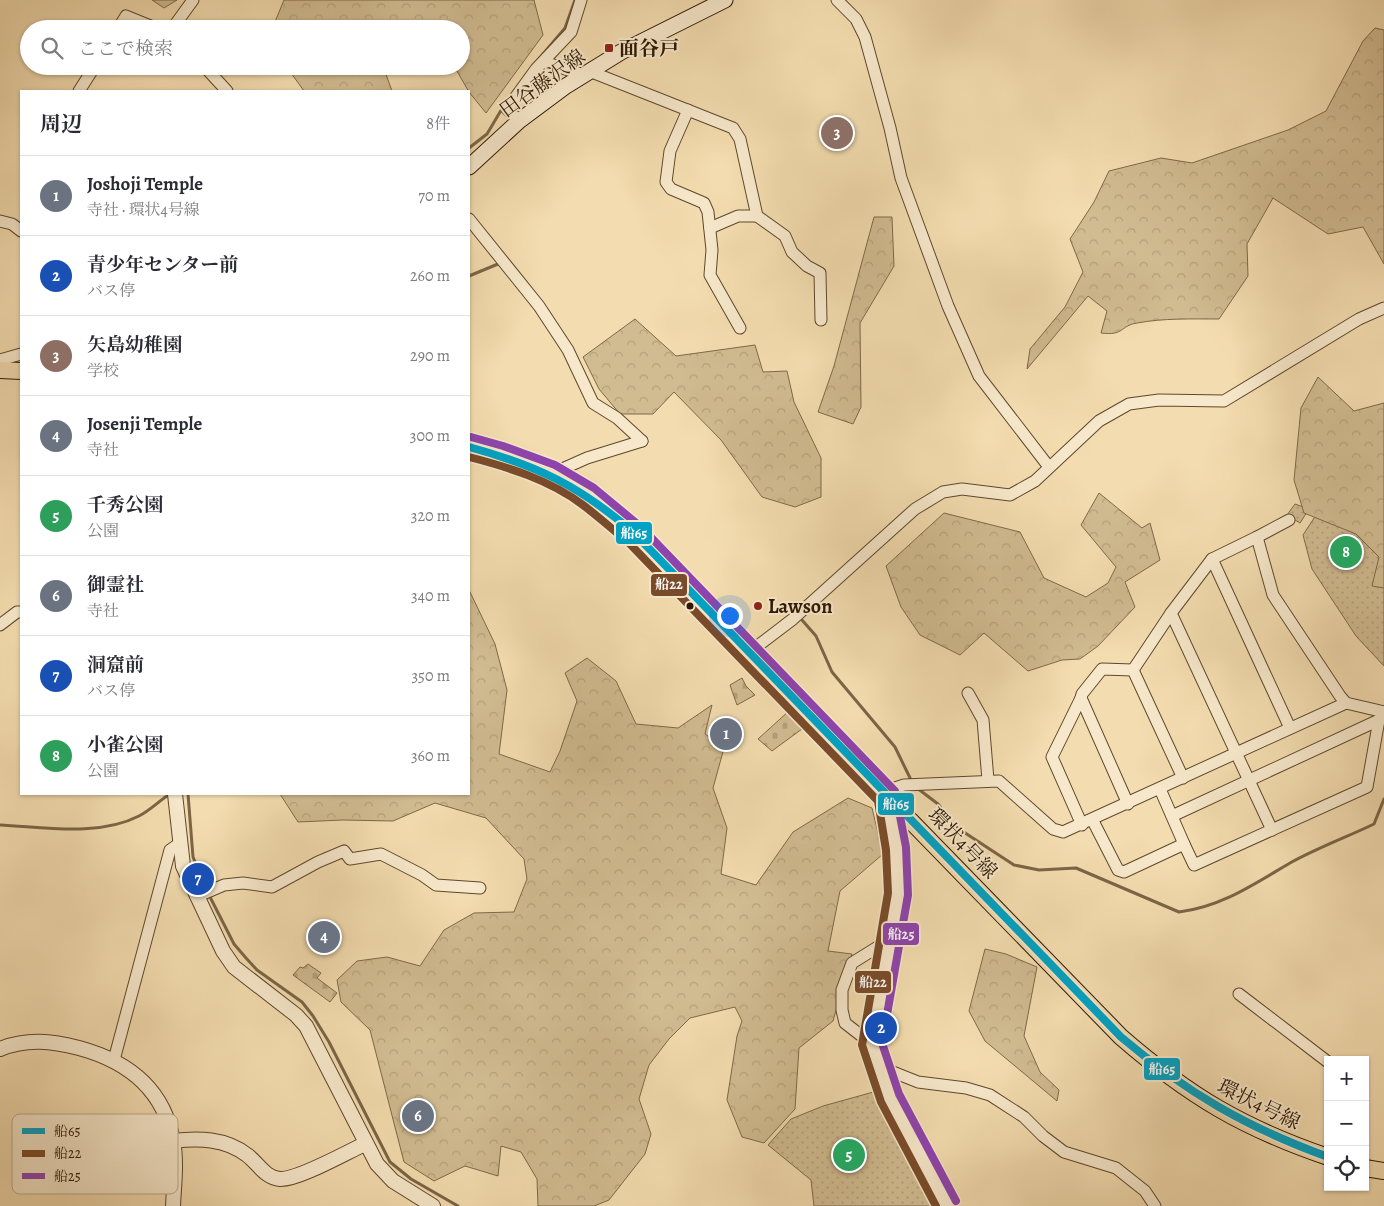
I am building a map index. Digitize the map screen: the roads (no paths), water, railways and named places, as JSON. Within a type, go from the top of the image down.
[{"type":"main road","name":"田谷藤沢線","points":[[470,166],[545,100],[586,73],[661,30],[725,0]]},
{"type":"main road","points":[[0,370],[20,371]]},
{"type":"main road","name":"環状4号線","points":[[470,447],[500,455],[551,474],[588,496],[635,535],[747,654],[1121,1037],[1146,1059],[1189,1091],[1228,1116],[1271,1137],[1324,1156]]},
{"type":"main road","points":[[1369,1169],[1384,1171]]},
{"type":"street","points":[[179,20],[193,0]]},
{"type":"street","points":[[519,121],[507,109],[536,69],[571,32],[581,0]]},
{"type":"street","points":[[837,0],[856,19],[865,37],[907,198],[948,306],[979,376],[1049,467]]},
{"type":"street","points":[[124,20],[126,16],[136,20]]},
{"type":"street","points":[[544,62],[586,73],[733,128],[740,139],[756,216]]},
{"type":"street","points":[[80,90],[89,75]]},
{"type":"street","points":[[213,75],[227,90]]},
{"type":"street","points":[[688,110],[670,151],[666,182],[671,189],[704,203],[710,228],[712,250],[710,275],[740,328]]},
{"type":"street","points":[[710,228],[738,216],[756,216],[785,236],[792,252],[807,266],[820,272],[821,320]]},
{"type":"street","points":[[470,220],[539,306],[568,350],[593,403],[617,418],[642,441],[586,458],[551,474]]},
{"type":"street","points":[[0,221],[12,224],[20,229]]},
{"type":"street","points":[[747,654],[793,619],[915,510],[942,492],[962,489],[1010,495],[1035,480],[1099,421],[1129,404],[1159,400],[1224,401],[1359,320],[1384,308]]},
{"type":"street","points":[[0,360],[20,354]]},
{"type":"street","points":[[1133,670],[1171,613],[1212,559],[1289,520]]},
{"type":"street","points":[[1257,537],[1273,595],[1346,703],[1382,715]]},
{"type":"street","points":[[1212,559],[1290,728]]},
{"type":"street","points":[[0,624],[17,612],[20,612]]},
{"type":"street","points":[[1171,613],[1272,830]]},
{"type":"street","points":[[1133,670],[1102,669],[1081,698],[1052,757],[1087,823],[1118,870],[1124,872],[1184,844]]},
{"type":"street","points":[[1133,670],[1183,778]]},
{"type":"street","points":[[968,693],[982,720],[988,780]]},
{"type":"street","points":[[1081,698],[1128,804]]},
{"type":"street","points":[[947,1206],[890,1098],[872,1044],[898,894],[896,849],[887,796],[892,789],[923,784],[988,780],[1002,782],[1053,829],[1063,832],[1087,823],[1346,703]]},
{"type":"street","points":[[1172,816],[1382,715]]},
{"type":"street","points":[[1160,789],[1194,864],[1367,787],[1382,715]]},
{"type":"street","points":[[175,795],[182,866],[203,894],[220,947],[234,967],[296,1014],[306,1026],[365,1144],[377,1164],[392,1181],[433,1206]]},
{"type":"street","points":[[114,1060],[170,850],[180,844]]},
{"type":"street","points":[[203,894],[224,885],[243,883],[272,887],[318,862],[344,851],[350,859],[381,854],[422,875],[436,886],[480,888]]},
{"type":"street","points":[[872,1044],[845,1023],[842,1010],[842,990],[852,963],[889,940]]},
{"type":"street","points":[[1239,994],[1324,1059]]},
{"type":"street","points":[[0,1049],[25,1042],[49,1041],[90,1051],[114,1060],[141,1080],[157,1098],[165,1114]]},
{"type":"street","points":[[878,1066],[918,1082],[966,1088],[990,1095],[1024,1117],[1043,1136],[1064,1152],[1116,1168],[1145,1191],[1155,1206]]},
{"type":"street","points":[[178,1140],[199,1138],[228,1146],[245,1153],[268,1175],[282,1179],[295,1176],[365,1144]]},
{"type":"waterway","points":[[538,60],[565,28],[575,0]]},
{"type":"waterway","points":[[470,147],[487,134],[503,107]]},
{"type":"waterway","points":[[470,276],[498,264]]},
{"type":"waterway","points":[[802,620],[816,636],[832,672],[895,747],[912,782]]},
{"type":"waterway","points":[[917,788],[938,804],[956,827],[1014,865],[1039,870],[1076,868],[1179,912],[1209,905],[1237,894],[1321,847],[1374,824],[1384,799]]},
{"type":"waterway","points":[[188,795],[193,857],[207,890]]},
{"type":"waterway","points":[[0,825],[53,829],[106,827],[139,816],[167,796]]},
{"type":"waterway","points":[[209,895],[234,944],[246,958],[257,970],[302,1002],[313,1016],[329,1042],[390,1162],[411,1179],[458,1206]]},
{"type":"place","name":"面谷戸","points":[[609,48]]},
{"type":"place","name":"矢島幼稚園","points":[[837,133]]},
{"type":"place","name":"小雀公園","points":[[1346,552]]},
{"type":"place","name":"Lawson","points":[[758,606]]},
{"type":"place","name":"Joshoji Temple","points":[[726,734]]},
{"type":"place","name":"洞窟前","points":[[198,879]]},
{"type":"place","name":"Josenji Temple","points":[[324,937]]},
{"type":"place","name":"青少年センター前","points":[[881,1028]]},
{"type":"place","name":"御霊社","points":[[418,1116]]},
{"type":"place","name":"千秀公園","points":[[849,1155]]}]
